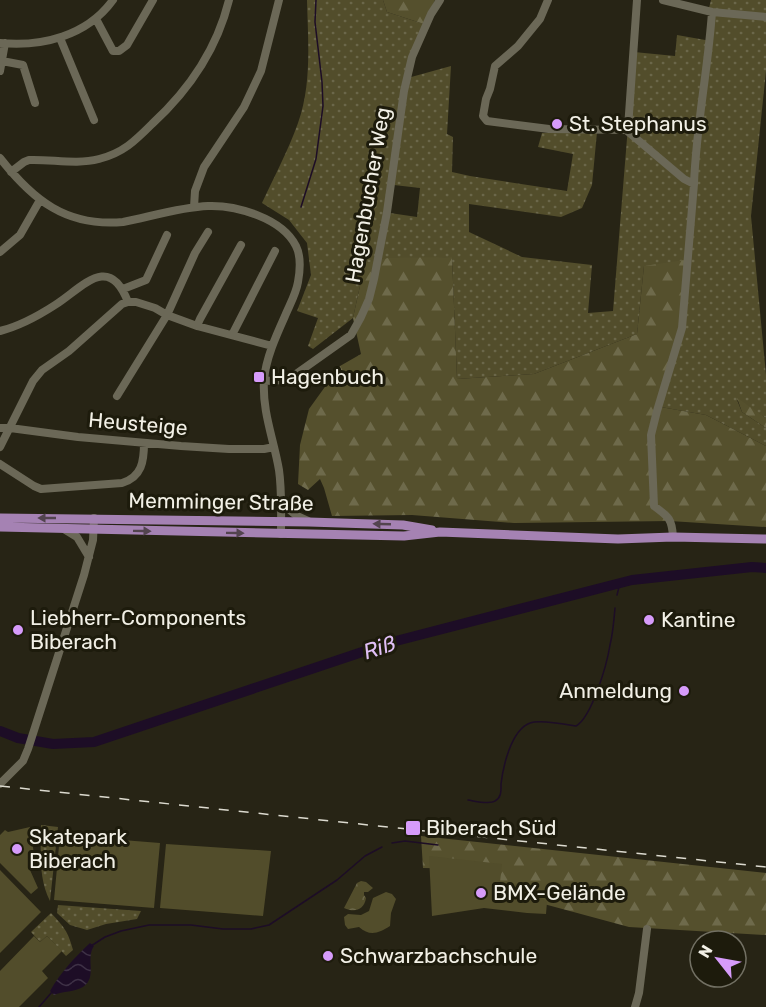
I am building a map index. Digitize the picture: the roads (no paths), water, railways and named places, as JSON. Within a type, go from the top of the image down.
[{"type":"main road","name":"Memminger Straße","points":[[0,518],[281,521],[403,525],[440,532],[618,539],[674,537],[766,539]]},
{"type":"main road","name":"Memminger Straße","points":[[0,527],[404,536],[440,532]]},
{"type":"street","points":[[0,71],[3,43],[33,44],[60,38],[96,19],[113,0]]},
{"type":"street","points":[[96,19],[113,51],[119,51],[127,45],[153,0]]},
{"type":"street","points":[[11,172],[29,160],[75,162],[96,160],[116,154],[128,146],[160,117],[191,82],[213,44],[229,0]]},
{"type":"street","points":[[194,207],[195,190],[204,167],[244,107],[261,71],[279,0]]},
{"type":"street","name":"Hagenbucher Weg","points":[[264,381],[285,381],[296,374],[351,335],[361,317],[374,279],[387,212],[404,91],[412,57],[431,14],[440,0]]},
{"type":"street","points":[[548,0],[540,19],[518,46],[495,66],[486,99],[484,118],[487,121],[549,129],[626,130],[684,179],[694,184]]},
{"type":"street","points":[[626,130],[628,128],[637,0]]},
{"type":"street","points":[[663,0],[712,12],[766,17]]},
{"type":"street","points":[[674,537],[672,522],[668,516],[654,506],[651,435],[682,328],[694,161],[712,12]]},
{"type":"street","points":[[60,38],[94,120]]},
{"type":"street","points":[[2,61],[23,65],[35,103]]},
{"type":"street","points":[[0,158],[24,187],[40,200],[67,215],[83,220],[111,224],[194,207],[221,207],[255,214],[270,221],[291,238],[297,247],[300,262],[298,280],[294,298],[272,346],[264,381],[266,410],[279,469],[282,503],[281,534]]},
{"type":"street","points":[[0,252],[20,235],[40,200]]},
{"type":"street","points":[[117,396],[166,315],[195,253],[208,232]]},
{"type":"street","points":[[123,289],[146,280],[167,235]]},
{"type":"street","points":[[197,326],[241,245]]},
{"type":"street","points":[[232,335],[275,251]]},
{"type":"street","points":[[0,331],[38,316],[92,279],[100,277],[107,277],[115,281],[123,289],[128,302]]},
{"type":"street","points":[[0,447],[33,381],[42,370],[69,351],[115,309],[128,302],[143,304],[197,326],[272,346]]},
{"type":"street","name":"Heusteige","points":[[0,428],[87,438],[229,449],[274,447]]},
{"type":"street","points":[[0,464],[41,489],[122,483],[132,478],[140,470],[144,443]]},
{"type":"street","points":[[282,503],[297,516],[309,522]]},
{"type":"street","points":[[0,784],[23,761],[28,749],[89,558],[94,518]]},
{"type":"street","points":[[63,528],[77,537],[89,558]]},
{"type":"street","points":[[635,1007],[639,993],[647,929]]},
{"type":"water","points":[[90,943],[94,946],[91,956],[91,973],[87,983],[80,989],[54,995],[50,991],[59,978]]},
{"type":"waterway","points":[[301,207],[316,159],[323,106],[315,22],[316,0]]},
{"type":"waterway","name":"Riß","points":[[0,731],[18,738],[53,744],[94,742],[392,642],[632,580],[752,567],[766,568]]},
{"type":"waterway","points":[[617,595],[620,583]]},
{"type":"waterway","points":[[468,800],[489,803],[499,798],[509,750],[523,727],[530,723],[540,722],[576,726],[582,721],[602,677],[612,636],[615,608]]},
{"type":"waterway","points":[[392,843],[405,841],[438,845]]},
{"type":"waterway","points":[[91,946],[121,931],[149,925],[191,925],[223,929],[251,929],[269,925],[337,880],[365,856],[382,847]]},
{"type":"waterway","points":[[39,1007],[52,992]]},
{"type":"railway","points":[[0,786],[766,867]]},
{"type":"place","name":"St. Stephanus","points":[[557,124]]},
{"type":"place","name":"Hagenbuch","points":[[259,377]]},
{"type":"place","name":"Kantine","points":[[649,620]]},
{"type":"place","name":"Liebherr-Components Biberach","points":[[18,630]]},
{"type":"place","name":"Anmeldung","points":[[684,691]]},
{"type":"place","name":"Biberach Süd","points":[[413,828]]},
{"type":"place","name":"Skatepark Biberach","points":[[17,849]]},
{"type":"place","name":"BMX-Gelände","points":[[481,893]]},
{"type":"place","name":"Schwarzbachschule","points":[[328,956]]}]
